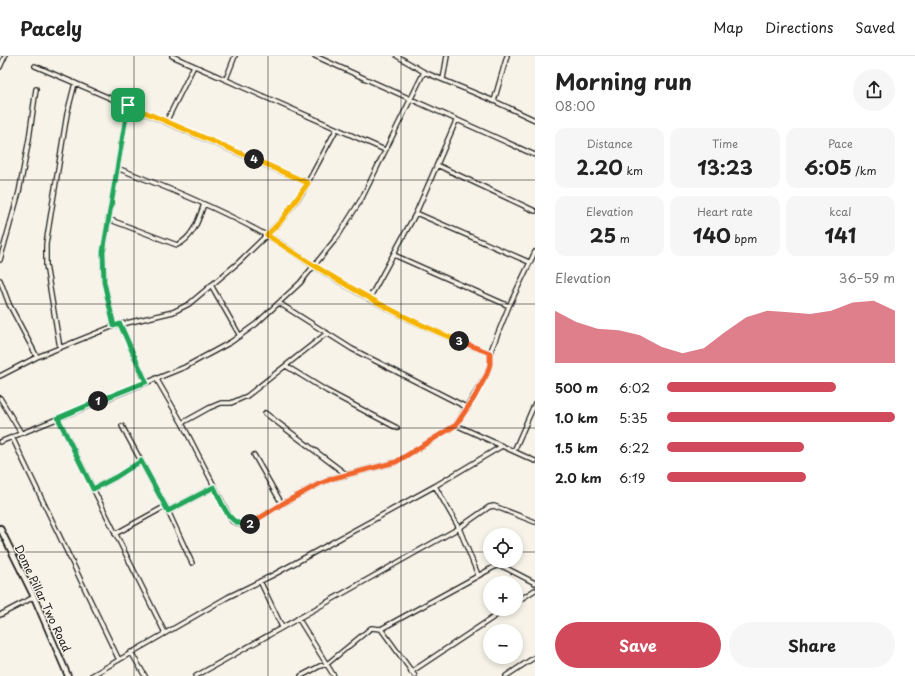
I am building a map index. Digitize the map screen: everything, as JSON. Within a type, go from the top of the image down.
[{"type":"street","points":[[0,67],[6,56]]},
{"type":"street","points":[[172,56],[226,79],[336,130],[385,150]]},
{"type":"street","points":[[226,79],[235,56]]},
{"type":"street","points":[[315,56],[456,121],[535,155]]},
{"type":"street","points":[[397,56],[424,72],[535,120]]},
{"type":"street","points":[[443,79],[447,56]]},
{"type":"street","points":[[494,101],[506,56]]},
{"type":"street","points":[[35,66],[308,183]]},
{"type":"street","points":[[166,122],[194,66]]},
{"type":"street","points":[[0,442],[202,359],[240,336],[279,303],[328,251],[349,220],[424,72]]},
{"type":"street","points":[[60,348],[46,265],[46,244],[67,114],[75,83]]},
{"type":"street","points":[[0,260],[19,192],[29,139],[36,89]]},
{"type":"street","points":[[114,326],[106,296],[103,252],[128,105]]},
{"type":"street","points":[[369,299],[394,256],[416,213],[456,121]]},
{"type":"street","points":[[0,376],[37,357],[114,326],[181,309],[211,285],[281,221],[308,183],[336,130]]},
{"type":"street","points":[[437,165],[535,211]]},
{"type":"street","points":[[117,168],[204,204],[267,235],[314,266],[369,299],[432,330],[490,353]]},
{"type":"street","points":[[108,219],[177,246],[194,228],[204,204]]},
{"type":"street","points":[[416,213],[529,262]]},
{"type":"street","points":[[156,378],[182,424],[232,521],[243,526],[250,524],[282,504],[319,484],[396,462],[456,425],[468,408],[487,374],[490,364],[490,353],[509,306],[535,252]]},
{"type":"street","points":[[394,256],[509,306]]},
{"type":"street","points":[[0,280],[8,304],[37,357]]},
{"type":"street","points":[[211,285],[240,336]]},
{"type":"street","points":[[279,303],[374,361],[468,408]]},
{"type":"street","points":[[120,324],[146,382]]},
{"type":"street","points":[[182,424],[209,408],[221,403],[231,403],[247,396],[327,333]]},
{"type":"street","points":[[286,366],[327,391],[397,428]]},
{"type":"street","points":[[0,398],[21,433]]},
{"type":"street","points":[[514,451],[535,403]]},
{"type":"street","points":[[265,413],[347,475]]},
{"type":"street","points":[[58,418],[165,633]]},
{"type":"street","points":[[456,425],[535,461]]},
{"type":"street","points":[[122,426],[166,506],[192,562]]},
{"type":"street","points":[[12,437],[118,660]]},
{"type":"street","points":[[91,676],[228,596],[260,581],[436,486],[502,446]]},
{"type":"street","points":[[254,455],[282,504]]},
{"type":"street","points":[[93,489],[116,477],[141,461]]},
{"type":"street","points":[[436,486],[459,528],[478,575]]},
{"type":"street","points":[[168,511],[214,487]]},
{"type":"street","points":[[115,534],[166,506]]},
{"type":"street","points":[[196,676],[201,675],[282,627],[459,528],[490,507],[494,506],[535,522]]},
{"type":"street","name":"Dome Pillar Two Road","points":[[0,528],[34,597],[68,676]]},
{"type":"street","points":[[301,676],[327,664],[371,628],[382,629],[496,566],[500,566],[535,583]]},
{"type":"street","points":[[260,581],[282,627]]},
{"type":"street","points":[[523,598],[535,590]]},
{"type":"street","points":[[0,615],[34,597]]},
{"type":"street","points":[[411,672],[495,616]]},
{"type":"street","points":[[298,618],[334,676]]},
{"type":"street","points":[[382,629],[415,676]]},
{"type":"street","points":[[131,652],[145,676]]},
{"type":"street","points":[[506,676],[535,657]]},
{"type":"route","points":[[128,105],[308,183],[292,208],[267,235],[314,266],[369,299],[432,330],[490,353],[491,359],[487,374],[468,408],[456,425],[396,462],[334,478],[319,484],[282,504],[250,524],[243,526],[232,521],[214,487],[168,511],[141,461],[107,483],[93,489],[58,418],[146,382],[120,324],[114,326],[106,296],[103,268],[104,240],[128,105]]}]
